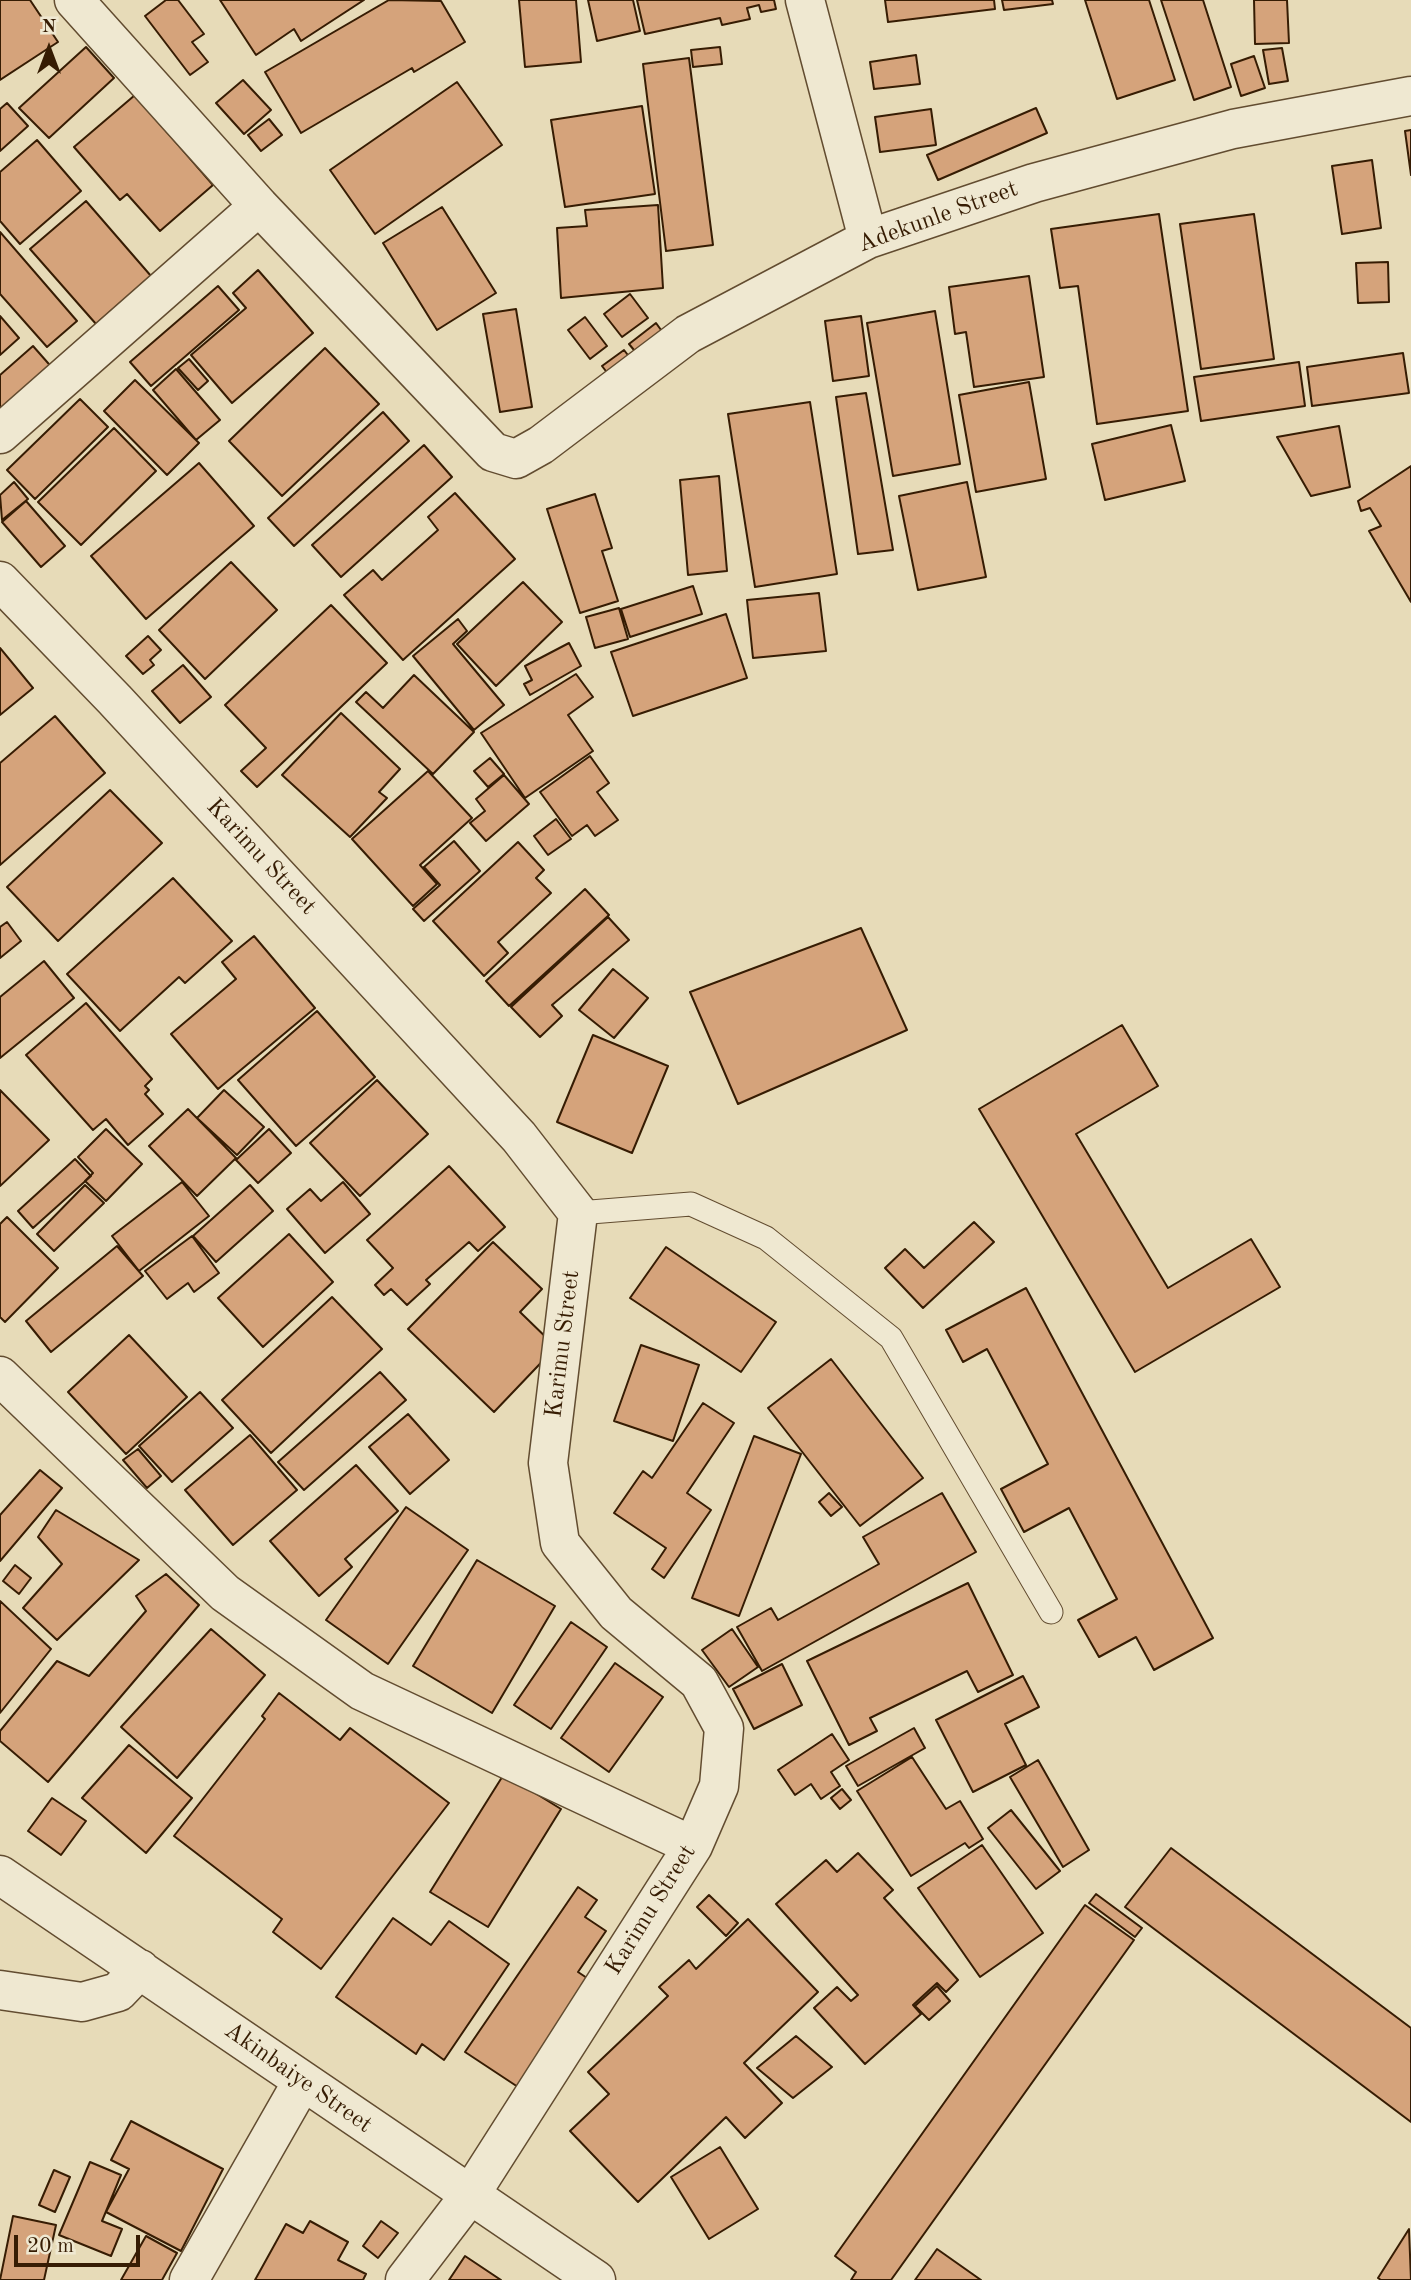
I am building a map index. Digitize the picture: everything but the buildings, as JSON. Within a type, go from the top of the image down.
[{"type":"street","points":[[0,434],[260,206],[74,0]]},
{"type":"street","points":[[806,0],[868,239]]},
{"type":"street","name":"Adekunle Street","points":[[260,206],[493,452],[516,459],[541,446],[688,334],[868,239],[1034,183],[1233,129],[1411,96]]},
{"type":"street","name":"Karimu Street","points":[[0,581],[115,700],[519,1137],[579,1213],[548,1462],[560,1543],[616,1613],[699,1682],[724,1728],[719,1786],[693,1846],[470,2195],[405,2280]]},
{"type":"street","points":[[0,1376],[225,1593],[362,1692],[693,1846]]},
{"type":"street","name":"Akinbaiye Street","points":[[0,1875],[596,2280]]},
{"type":"street","points":[[0,1990],[82,2002],[118,1992],[140,1969]]},
{"type":"street","points":[[189,2280],[302,2082]]},
{"type":"lane","points":[[579,1213],[691,1204],[766,1238],[891,1338],[1051,1612]]}]
